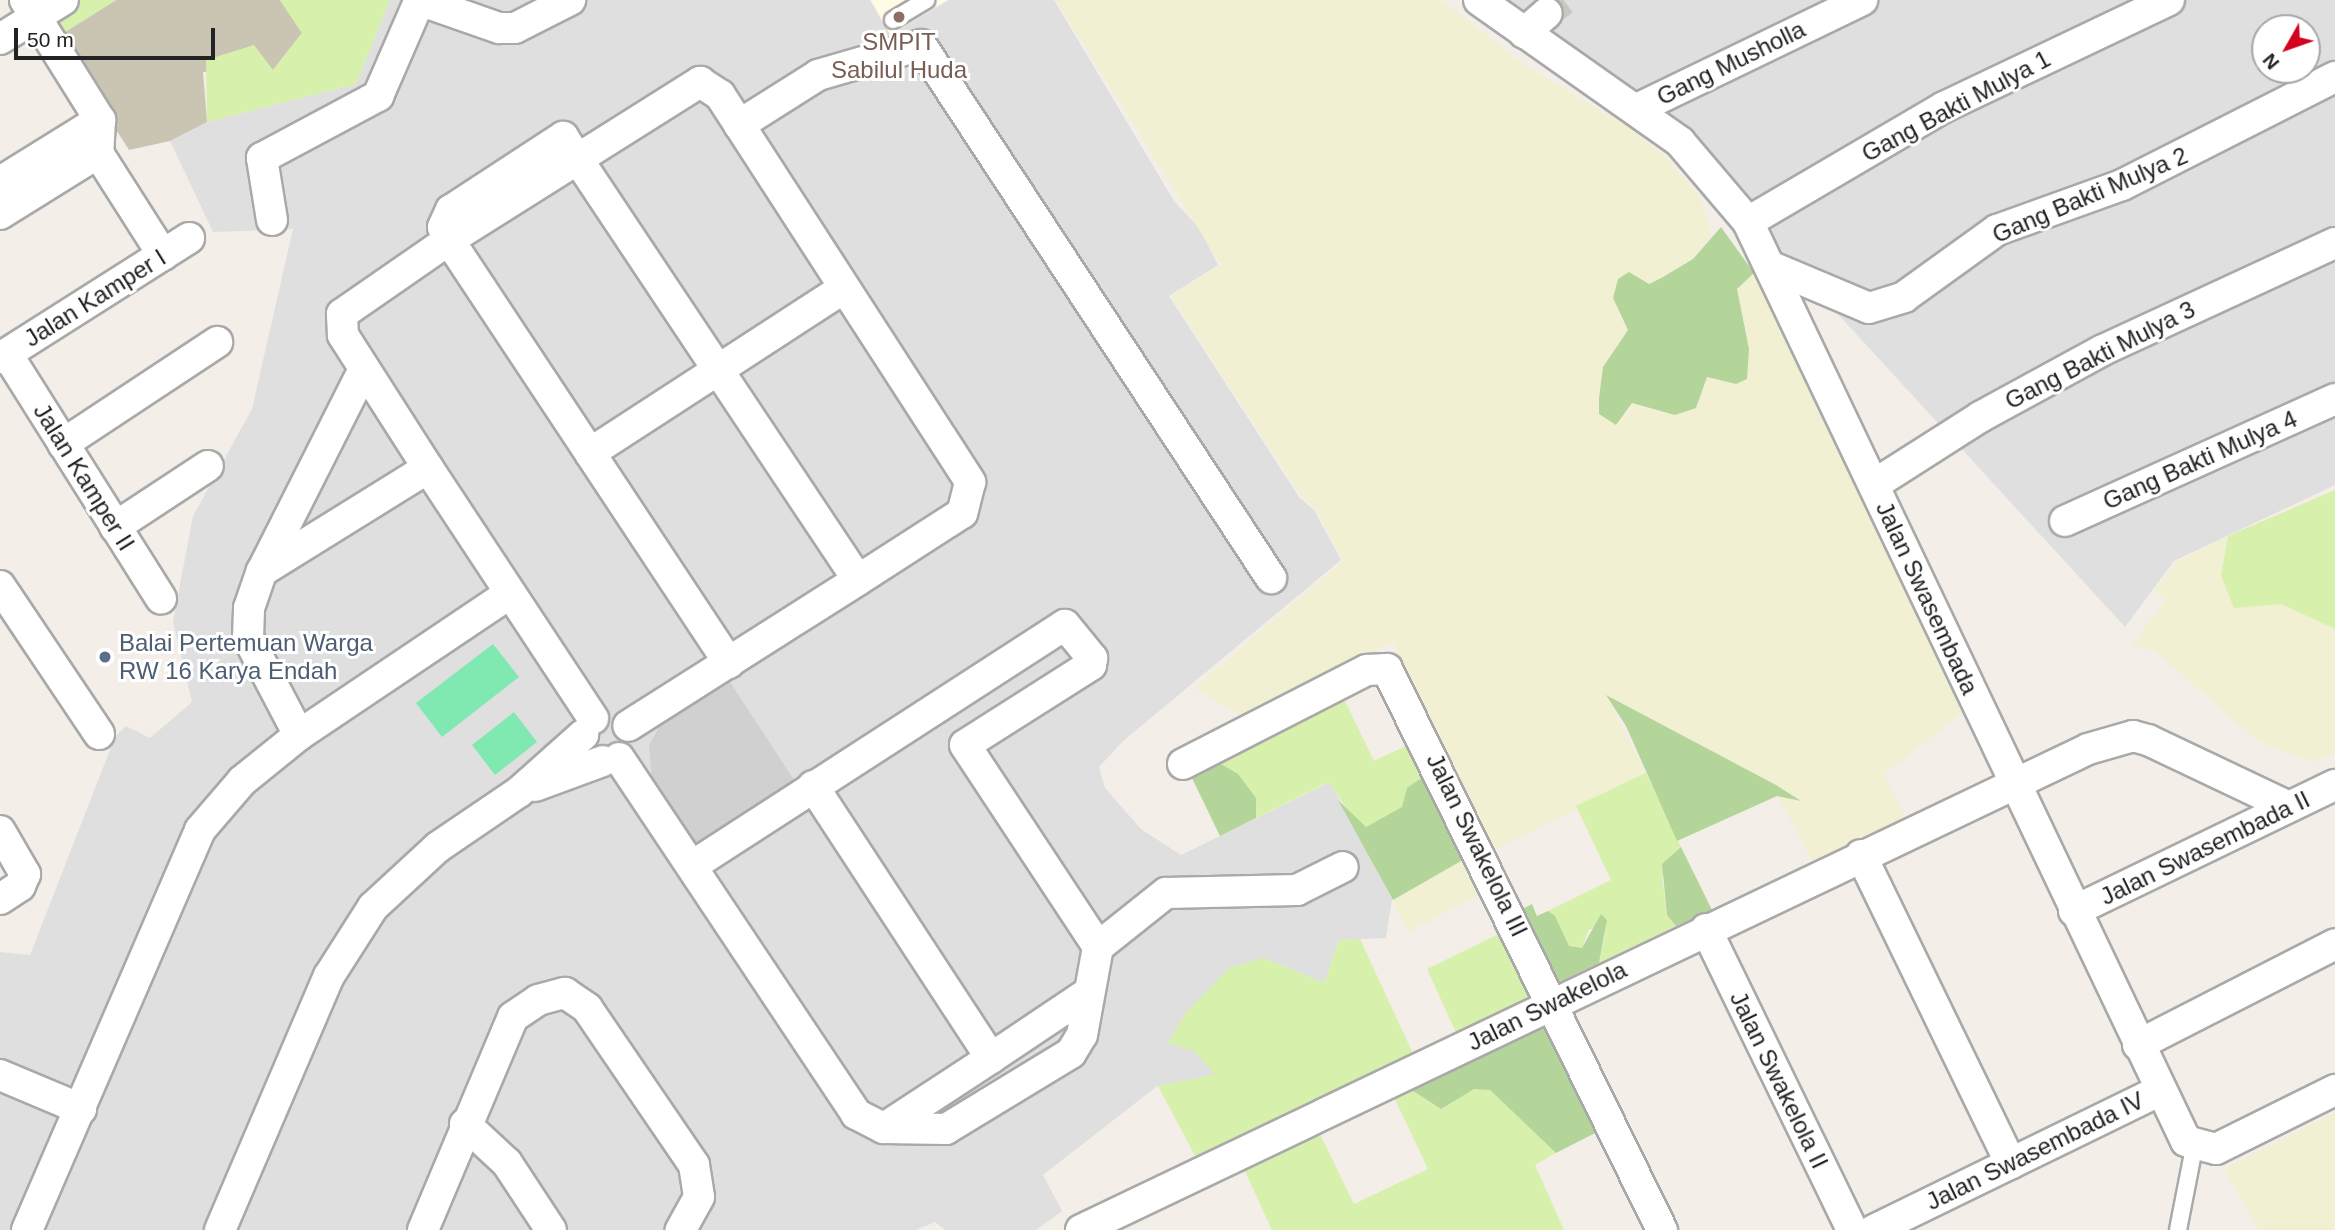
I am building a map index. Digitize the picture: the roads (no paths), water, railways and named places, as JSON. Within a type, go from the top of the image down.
[{"type":"street","points":[[0,39],[30,8],[63,0]]},
{"type":"street","points":[[272,220],[262,158],[378,96],[418,2],[499,29],[515,28],[570,0]]},
{"type":"street","name":"Jalan Swasembada","points":[[1479,0],[1524,33],[1639,108],[1716,177],[1748,222],[1875,484],[2013,784],[2159,1091],[2194,1147]]},
{"type":"street","name":"Gang Musholla","points":[[1639,108],[1862,0]]},
{"type":"street","name":"Gang Bakti Mulya 1","points":[[1748,222],[1944,107],[2169,0]]},
{"type":"street","points":[[30,8],[100,120],[98,153],[163,255]]},
{"type":"street","points":[[1524,33],[1547,13]]},
{"type":"street","points":[[739,125],[818,75],[920,45],[1270,578]]},
{"type":"street","name":"Gang Bakti Mulya 2","points":[[1772,267],[1870,308],[1904,297],[1997,230],[2122,185],[2335,77]]},
{"type":"street","points":[[628,726],[962,513],[970,482],[720,95],[700,82],[580,156],[499,193],[449,240],[342,314],[343,334],[510,593],[588,726],[586,749],[611,760],[692,866],[856,1114],[884,1128],[946,1129],[1071,1053],[1082,1035],[1098,947],[1180,888],[1297,890],[1343,867]]},
{"type":"street","points":[[0,182],[100,120]]},
{"type":"street","points":[[0,214],[98,153]]},
{"type":"street","points":[[580,156],[858,580]]},
{"type":"street","name":"Jalan Kamper I","points":[[3,356],[190,238]]},
{"type":"street","points":[[449,240],[729,663]]},
{"type":"street","name":"Gang Bakti Mulya 3","points":[[1875,484],[1980,416],[2103,350],[2335,243]]},
{"type":"street","points":[[590,453],[844,288]]},
{"type":"street","points":[[63,444],[217,342]]},
{"type":"street","name":"Jalan Kamper II","points":[[3,356],[63,444],[161,599]]},
{"type":"street","points":[[299,735],[248,638],[249,608],[262,571],[365,369]]},
{"type":"street","name":"Gang Bakti Mulya 4","points":[[2065,522],[2335,399]]},
{"type":"street","points":[[115,527],[208,466]]},
{"type":"street","points":[[262,571],[428,468]]},
{"type":"street","points":[[0,586],[99,734]]},
{"type":"street","points":[[27,1230],[200,830],[242,781],[299,735],[510,593]]},
{"type":"street","points":[[692,866],[1065,625],[1092,658],[1091,665],[965,745]]},
{"type":"street","name":"Jalan Swakelola III","points":[[1183,764],[1367,670],[1387,669],[1554,1002],[1662,1230]]},
{"type":"street","points":[[938,706],[1098,947]]},
{"type":"street","points":[[220,1230],[329,976],[365,919],[438,847],[519,792],[588,726],[608,713],[628,726],[631,741],[611,760],[519,792]]},
{"type":"street","name":"Jalan Swakelola","points":[[1081,1230],[1861,855],[2013,784],[2133,736],[2287,806]]},
{"type":"street","name":"Jalan Swasembada II","points":[[2074,911],[2335,785]]},
{"type":"street","points":[[813,786],[991,1058]]},
{"type":"street","points":[[0,831],[24,868],[20,886],[0,899]]},
{"type":"street","points":[[1861,855],[2011,1164]]},
{"type":"street","name":"Jalan Swakelola II","points":[[1706,929],[1852,1230]]},
{"type":"street","points":[[2138,1045],[2335,944]]},
{"type":"street","points":[[423,1230],[465,1124],[513,1017],[538,1000],[565,993],[587,1009],[694,1165],[699,1196],[681,1230]]},
{"type":"street","points":[[884,1128],[1088,993]]},
{"type":"street","points":[[0,1075],[80,1109]]},
{"type":"street","points":[[2194,1147],[2216,1149],[2335,1090]]},
{"type":"street","name":"Jalan Swasembada IV","points":[[1874,1230],[2159,1091]]},
{"type":"street","points":[[465,1124],[507,1163],[551,1230]]},
{"type":"lane","points":[[893,20],[926,0]]},
{"type":"lane","points":[[2178,1230],[2194,1147]]},
{"type":"tunnel","points":[[1547,13],[1564,0]]},
{"type":"place","name":"SMPIT Sabilul Huda","points":[[899,17]]},
{"type":"place","name":"Balai Pertemuan Warga RW 16 Karya Endah","points":[[105,657]]}]
